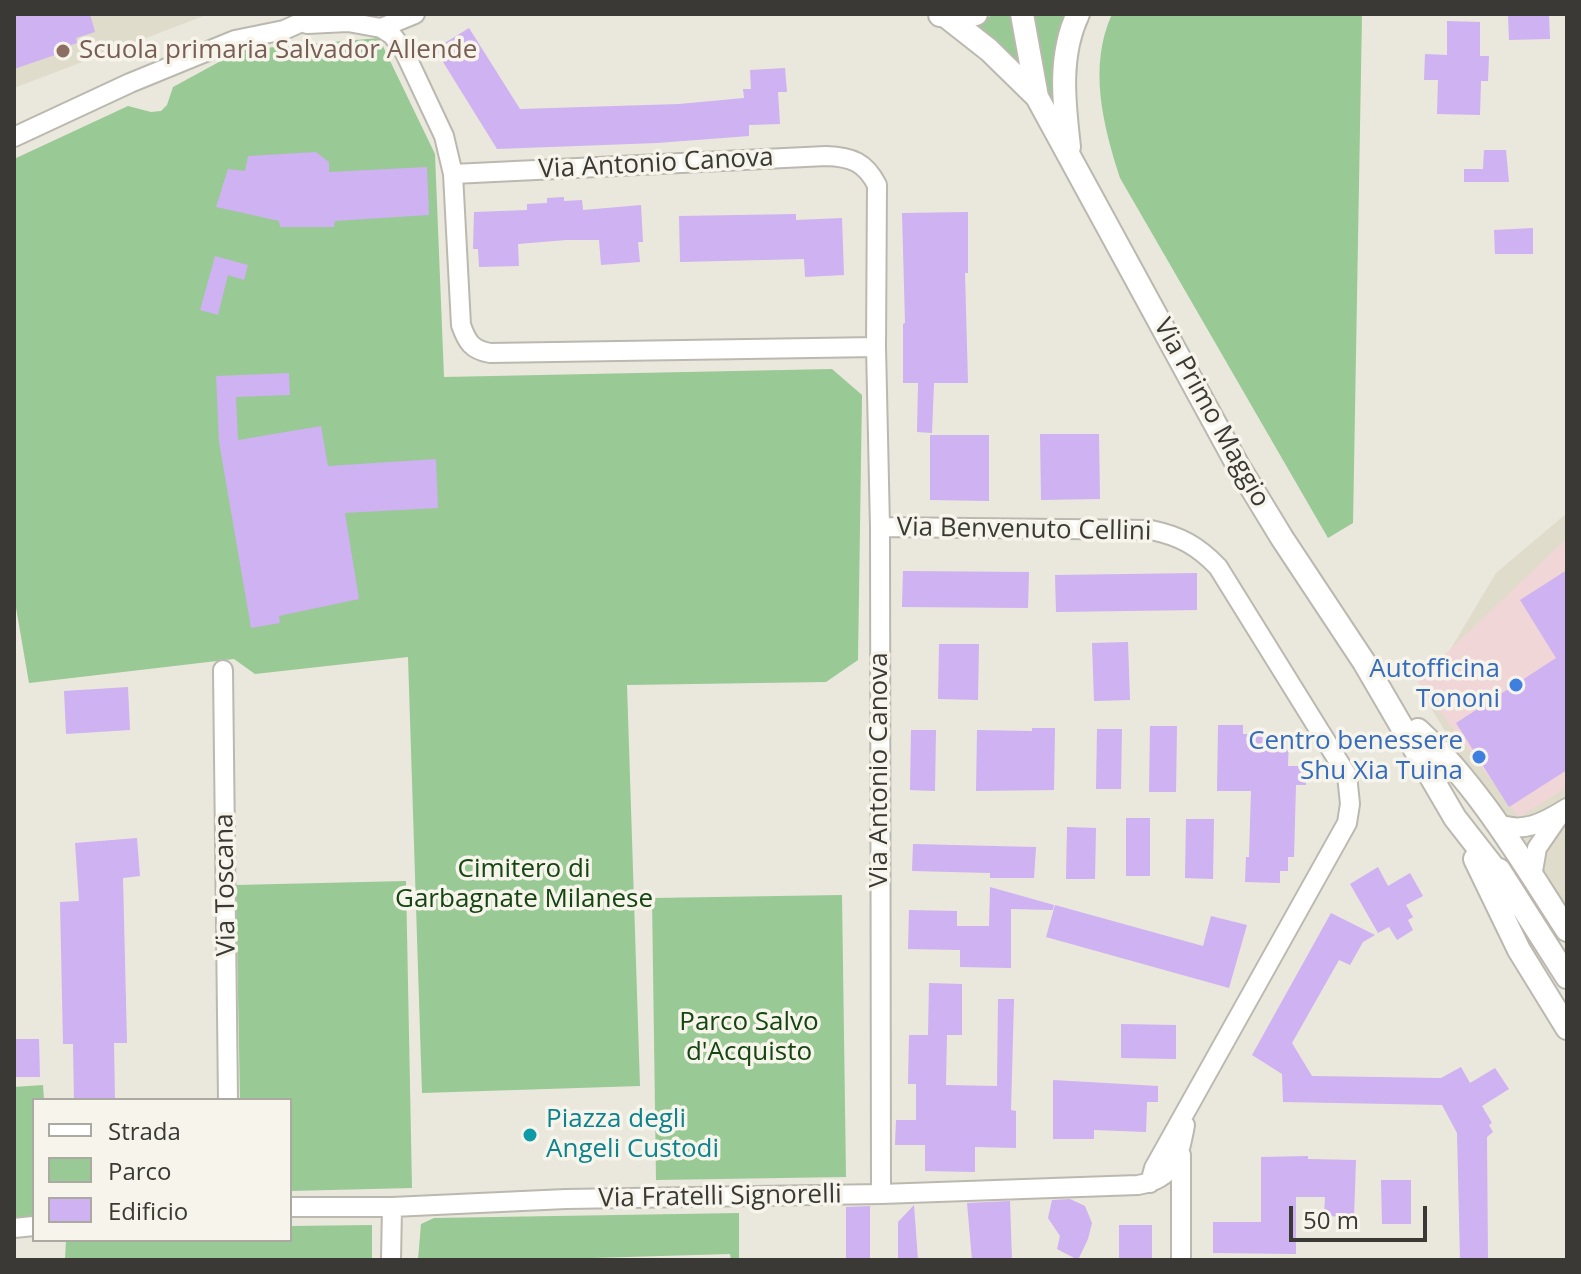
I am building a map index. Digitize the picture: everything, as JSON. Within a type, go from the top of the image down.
[{"type":"street","points":[[14,137],[130,83],[235,40],[320,14]]},
{"type":"street","points":[[941,15],[976,14]]},
{"type":"street","name":"Via Primo Maggio","points":[[1022,14],[1037,97]]},
{"type":"street","name":"Via Primo Maggio","points":[[1070,156],[1063,87],[1066,55],[1078,14]]},
{"type":"street","points":[[281,24],[382,21],[413,15]]},
{"type":"street","points":[[403,49],[406,26],[413,15]]},
{"type":"street","name":"Via Primo Maggio","points":[[941,15],[989,50],[1037,97],[1237,464],[1364,662],[1455,818],[1532,974],[1567,1028]]},
{"type":"street","points":[[382,21],[403,49],[444,136],[453,174],[461,325],[467,341],[476,351],[876,347]]},
{"type":"street","name":"Via Antonio Canova","points":[[453,174],[826,156],[851,158],[870,171],[877,185],[881,1194]]},
{"type":"street","name":"Via Benvenuto Cellini","points":[[880,527],[1151,530],[1178,536],[1201,549],[1218,567],[1347,775],[1350,786],[1347,823],[1187,1111]]},
{"type":"street","name":"Via Primo Maggio","points":[[1364,662],[1439,762],[1505,882],[1567,977]]},
{"type":"street","name":"Via Toscana","points":[[223,670],[228,1098]]},
{"type":"street","name":"Via Primo Maggio","points":[[1418,730],[1444,755],[1495,823],[1567,930]]},
{"type":"street","points":[[1495,823],[1519,829],[1534,826],[1565,809]]},
{"type":"street","points":[[1532,877],[1537,848],[1565,809]]},
{"type":"street","name":"Via Primo Maggio","points":[[1455,818],[1505,882]]},
{"type":"street","points":[[1181,1260],[1181,1143],[1187,1111]]},
{"type":"street","points":[[1150,1183],[1154,1168],[1187,1111]]},
{"type":"street","points":[[1150,1183],[1162,1179],[1170,1171],[1181,1143]]},
{"type":"street","name":"Via Fratelli Signorelli","points":[[292,1207],[881,1194],[1120,1187],[1150,1183]]},
{"type":"street","points":[[391,1260],[392,1207]]},
{"type":"shaded area","name":"Scuola primaria Salvador Allende","points":[[14,14],[209,14],[14,88]]},
{"type":"shaded area","points":[[1567,513],[1567,931],[1423,695],[1496,573]]},
{"type":"shaded area","points":[[1567,538],[1567,787],[1519,817],[1417,681]]},
{"type":"green space","points":[[995,14],[1014,14],[1024,69],[969,26]]},
{"type":"green space","points":[[1030,14],[1068,14],[1057,41],[1058,101],[1052,101],[1042,80]]},
{"type":"green space","points":[[1112,14],[1362,14],[1353,523],[1328,538],[1120,178],[1108,137],[1101,96],[1101,55]]},
{"type":"green space","name":"Cimitero di Garbagnate Milanese","points":[[379,38],[435,154],[444,377],[832,369],[862,395],[858,660],[826,682],[627,685],[640,1086],[422,1093],[408,657],[255,674],[234,659],[29,683],[14,596],[14,159],[128,106],[151,112],[161,111],[167,105],[173,87],[241,50]]},
{"type":"green space","points":[[406,881],[412,1188],[292,1191],[292,1098],[240,1098],[236,885]]},
{"type":"green space","name":"Parco Salvo d'Acquisto","points":[[842,895],[846,1177],[656,1180],[652,898]]},
{"type":"green space","points":[[43,1085],[44,1098],[32,1098],[32,1223],[14,1224],[14,1087]]},
{"type":"green space","points":[[739,1213],[739,1260],[731,1260],[730,1254],[592,1260],[418,1260],[421,1224],[434,1218]]},
{"type":"green space","points":[[372,1225],[372,1260],[65,1260],[66,1242],[292,1242],[292,1226]]},
{"type":"building","points":[[14,14],[90,14],[95,32],[76,38],[77,43],[60,49],[61,53],[14,69]]},
{"type":"building","points":[[1549,14],[1550,39],[1509,40],[1508,15]]},
{"type":"building","points":[[1447,21],[1480,22],[1480,56],[1489,56],[1488,81],[1481,81],[1480,115],[1437,114],[1438,80],[1424,80],[1425,54],[1447,55]]},
{"type":"building","points":[[469,28],[520,109],[679,104],[744,98],[743,89],[751,89],[750,70],[785,68],[787,92],[778,92],[780,124],[749,125],[749,136],[497,149],[435,49]]},
{"type":"building","points":[[1484,150],[1506,150],[1509,182],[1464,182],[1464,169],[1483,169]]},
{"type":"building","points":[[316,152],[329,162],[329,172],[427,167],[429,215],[335,221],[334,227],[280,227],[279,221],[216,207],[228,169],[245,171],[248,156]]},
{"type":"building","points":[[564,197],[564,201],[582,200],[583,210],[641,205],[643,242],[638,242],[640,262],[601,265],[599,240],[566,240],[518,244],[519,266],[479,267],[478,249],[473,249],[474,212],[527,210],[527,204],[547,203],[547,198]]},
{"type":"building","points":[[968,212],[968,273],[965,273],[968,383],[934,383],[932,433],[917,432],[918,383],[903,383],[902,213]]},
{"type":"building","points":[[796,214],[796,220],[842,218],[844,275],[805,277],[804,259],[680,262],[679,216]]},
{"type":"building","points":[[1533,228],[1533,254],[1495,254],[1494,230]]},
{"type":"building","points":[[215,256],[248,265],[244,280],[228,275],[218,315],[200,310]]},
{"type":"building","points":[[289,373],[290,395],[236,397],[238,440],[321,426],[328,466],[436,459],[438,508],[345,513],[359,599],[279,616],[280,623],[251,628],[219,442],[216,376]]},
{"type":"building","points":[[1040,434],[1099,434],[1100,499],[1041,500]]},
{"type":"building","points":[[930,435],[989,435],[989,501],[930,500]]},
{"type":"building","points":[[1567,570],[1567,770],[1509,807],[1456,723],[1556,658],[1520,600]]},
{"type":"building","points":[[903,571],[1029,572],[1028,608],[902,607]]},
{"type":"building","points":[[1197,573],[1197,610],[1056,612],[1055,575]]},
{"type":"building","points":[[1128,642],[1130,700],[1094,701],[1092,643]]},
{"type":"building","points":[[939,644],[979,644],[978,700],[938,699]]},
{"type":"building","points":[[128,687],[130,730],[66,734],[64,691]]},
{"type":"building","points":[[1218,725],[1243,725],[1243,734],[1289,734],[1288,766],[1306,766],[1306,785],[1296,785],[1294,857],[1288,857],[1288,871],[1280,871],[1280,883],[1245,882],[1251,791],[1217,791]]},
{"type":"building","points":[[1150,726],[1177,726],[1176,792],[1149,792]]},
{"type":"building","points":[[1032,728],[1055,728],[1054,790],[976,791],[977,730],[1032,731]]},
{"type":"building","points":[[1097,729],[1122,729],[1121,789],[1096,789]]},
{"type":"building","points":[[911,730],[936,730],[935,791],[910,790]]},
{"type":"building","points":[[1126,818],[1150,818],[1150,876],[1126,876]]},
{"type":"building","points":[[1186,819],[1214,819],[1213,879],[1185,878]]},
{"type":"building","points":[[1067,827],[1096,828],[1095,879],[1066,879]]},
{"type":"building","points":[[137,838],[140,876],[123,878],[127,1043],[114,1043],[115,1098],[74,1098],[73,1044],[63,1044],[60,902],[79,901],[75,843]]},
{"type":"building","points":[[913,844],[1036,847],[1034,878],[990,878],[990,873],[912,871]]},
{"type":"building","points":[[1378,867],[1388,886],[1410,873],[1423,896],[1406,905],[1413,917],[1408,920],[1413,930],[1397,940],[1389,927],[1378,933],[1350,884]]},
{"type":"building","points":[[990,887],[1054,905],[1053,910],[1011,909],[1011,968],[960,967],[960,950],[908,949],[909,910],[957,911],[957,926],[989,926]]},
{"type":"building","points":[[1055,905],[1203,946],[1211,916],[1247,925],[1229,988],[1046,937]]},
{"type":"building","points":[[1331,913],[1375,935],[1363,942],[1350,965],[1339,960],[1292,1043],[1312,1076],[1441,1078],[1461,1067],[1470,1083],[1495,1068],[1509,1089],[1482,1106],[1492,1123],[1489,1125],[1493,1132],[1487,1137],[1488,1260],[1460,1260],[1457,1133],[1442,1105],[1283,1102],[1282,1074],[1252,1055]]},
{"type":"building","points":[[929,983],[962,984],[962,1035],[947,1035],[946,1085],[997,1086],[998,999],[1014,999],[1011,1110],[1016,1111],[1016,1148],[975,1147],[975,1172],[925,1171],[925,1145],[895,1145],[896,1120],[916,1120],[916,1084],[908,1084],[909,1035],[928,1035]]},
{"type":"building","points":[[1121,1024],[1176,1025],[1176,1059],[1121,1058]]},
{"type":"building","points":[[14,1039],[39,1039],[40,1077],[14,1077]]},
{"type":"building","points":[[1053,1080],[1158,1086],[1158,1102],[1147,1102],[1146,1132],[1094,1130],[1094,1139],[1053,1139]]},
{"type":"building","points":[[1308,1156],[1308,1159],[1356,1160],[1354,1217],[1324,1216],[1325,1197],[1296,1197],[1296,1254],[1213,1253],[1213,1222],[1261,1222],[1261,1157]]},
{"type":"building","points":[[1381,1180],[1411,1180],[1411,1224],[1382,1224]]},
{"type":"building","points":[[1070,1199],[1085,1206],[1092,1223],[1078,1260],[1057,1249],[1060,1236],[1048,1218],[1052,1200]]},
{"type":"building","points":[[1010,1201],[1012,1260],[972,1260],[967,1203]]},
{"type":"building","points":[[914,1205],[918,1260],[898,1260],[898,1222]]},
{"type":"building","points":[[870,1206],[870,1260],[846,1260],[846,1207]]},
{"type":"building","points":[[1119,1225],[1152,1225],[1152,1260],[1119,1260]]},
{"type":"place","name":"Scuola primaria Salvador Allende","points":[[63,51]]},
{"type":"place","name":"Autofficina Tononi","points":[[1516,685]]},
{"type":"place","name":"Centro benessere Shu Xia Tuina","points":[[1479,757]]},
{"type":"place","name":"Piazza degli Angeli Custodi","points":[[530,1135]]}]
